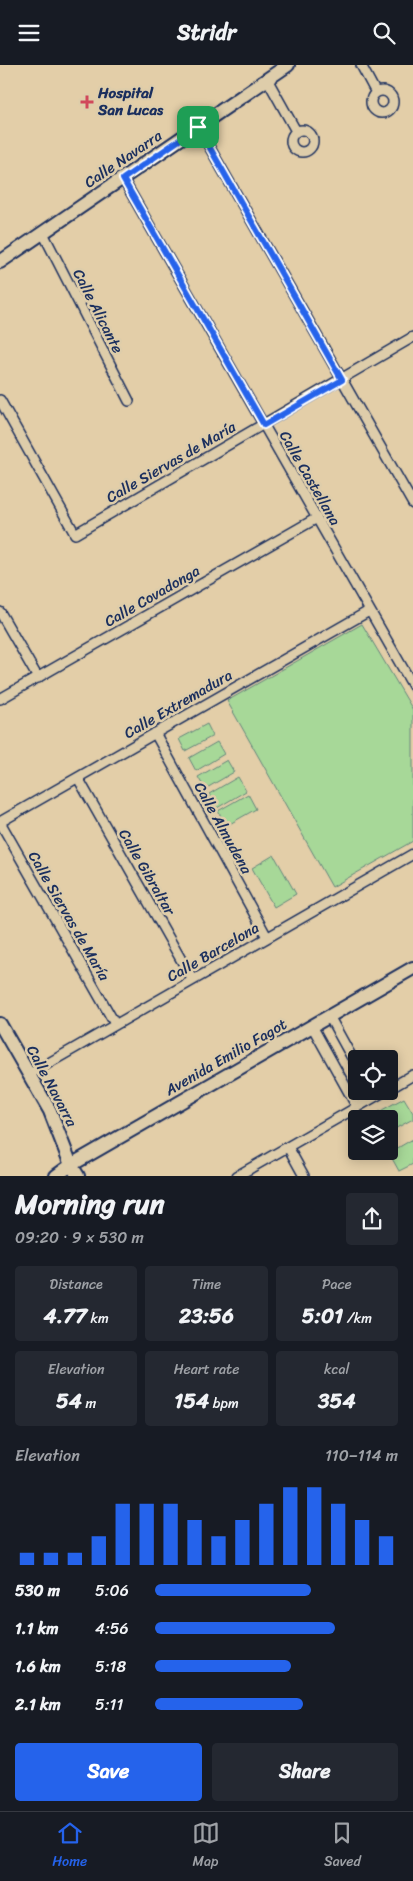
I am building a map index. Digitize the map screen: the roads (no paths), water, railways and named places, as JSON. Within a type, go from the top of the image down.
[{"type":"street","name":"Calle Navarra","points":[[0,262],[288,65]]},
{"type":"street","points":[[361,65],[376,93]]},
{"type":"street","points":[[267,79],[296,131]]},
{"type":"street","points":[[198,127],[413,504]]},
{"type":"street","name":"Calle Castellana","points":[[123,179],[412,681]]},
{"type":"street","name":"Calle Alicante","points":[[43,233],[129,401]]},
{"type":"street","name":"Calle Siervas de María","points":[[0,401],[75,534],[413,337]]},
{"type":"street","name":"Calle Covadonga","points":[[0,699],[317,518]]},
{"type":"street","name":"Calle Extremadura","points":[[0,822],[370,611]]},
{"type":"street","points":[[0,612],[38,677]]},
{"type":"street","name":"Calle Almudena","points":[[155,733],[267,937]]},
{"type":"street","name":"Calle Gibraltar","points":[[78,778],[192,979]]},
{"type":"street","name":"Calle Siervas de María","points":[[0,822],[115,1024]]},
{"type":"street","name":"Calle Barcelona","points":[[28,1075],[192,979],[413,854]]},
{"type":"street","name":"Avenida Emilio Fagot","points":[[56,1176],[71,1165],[413,968]]},
{"type":"street","points":[[328,1017],[348,1051]]},
{"type":"street","name":"Calle Navarra","points":[[0,1024],[50,1111],[71,1165],[78,1176]]},
{"type":"street","points":[[312,1026],[358,1107]]},
{"type":"street","points":[[398,1084],[413,1075]]},
{"type":"street","points":[[238,1176],[358,1107],[366,1100]]},
{"type":"street","points":[[288,1147],[304,1176]]},
{"type":"place","name":"Hospital San Lucas","points":[[87,102]]}]
